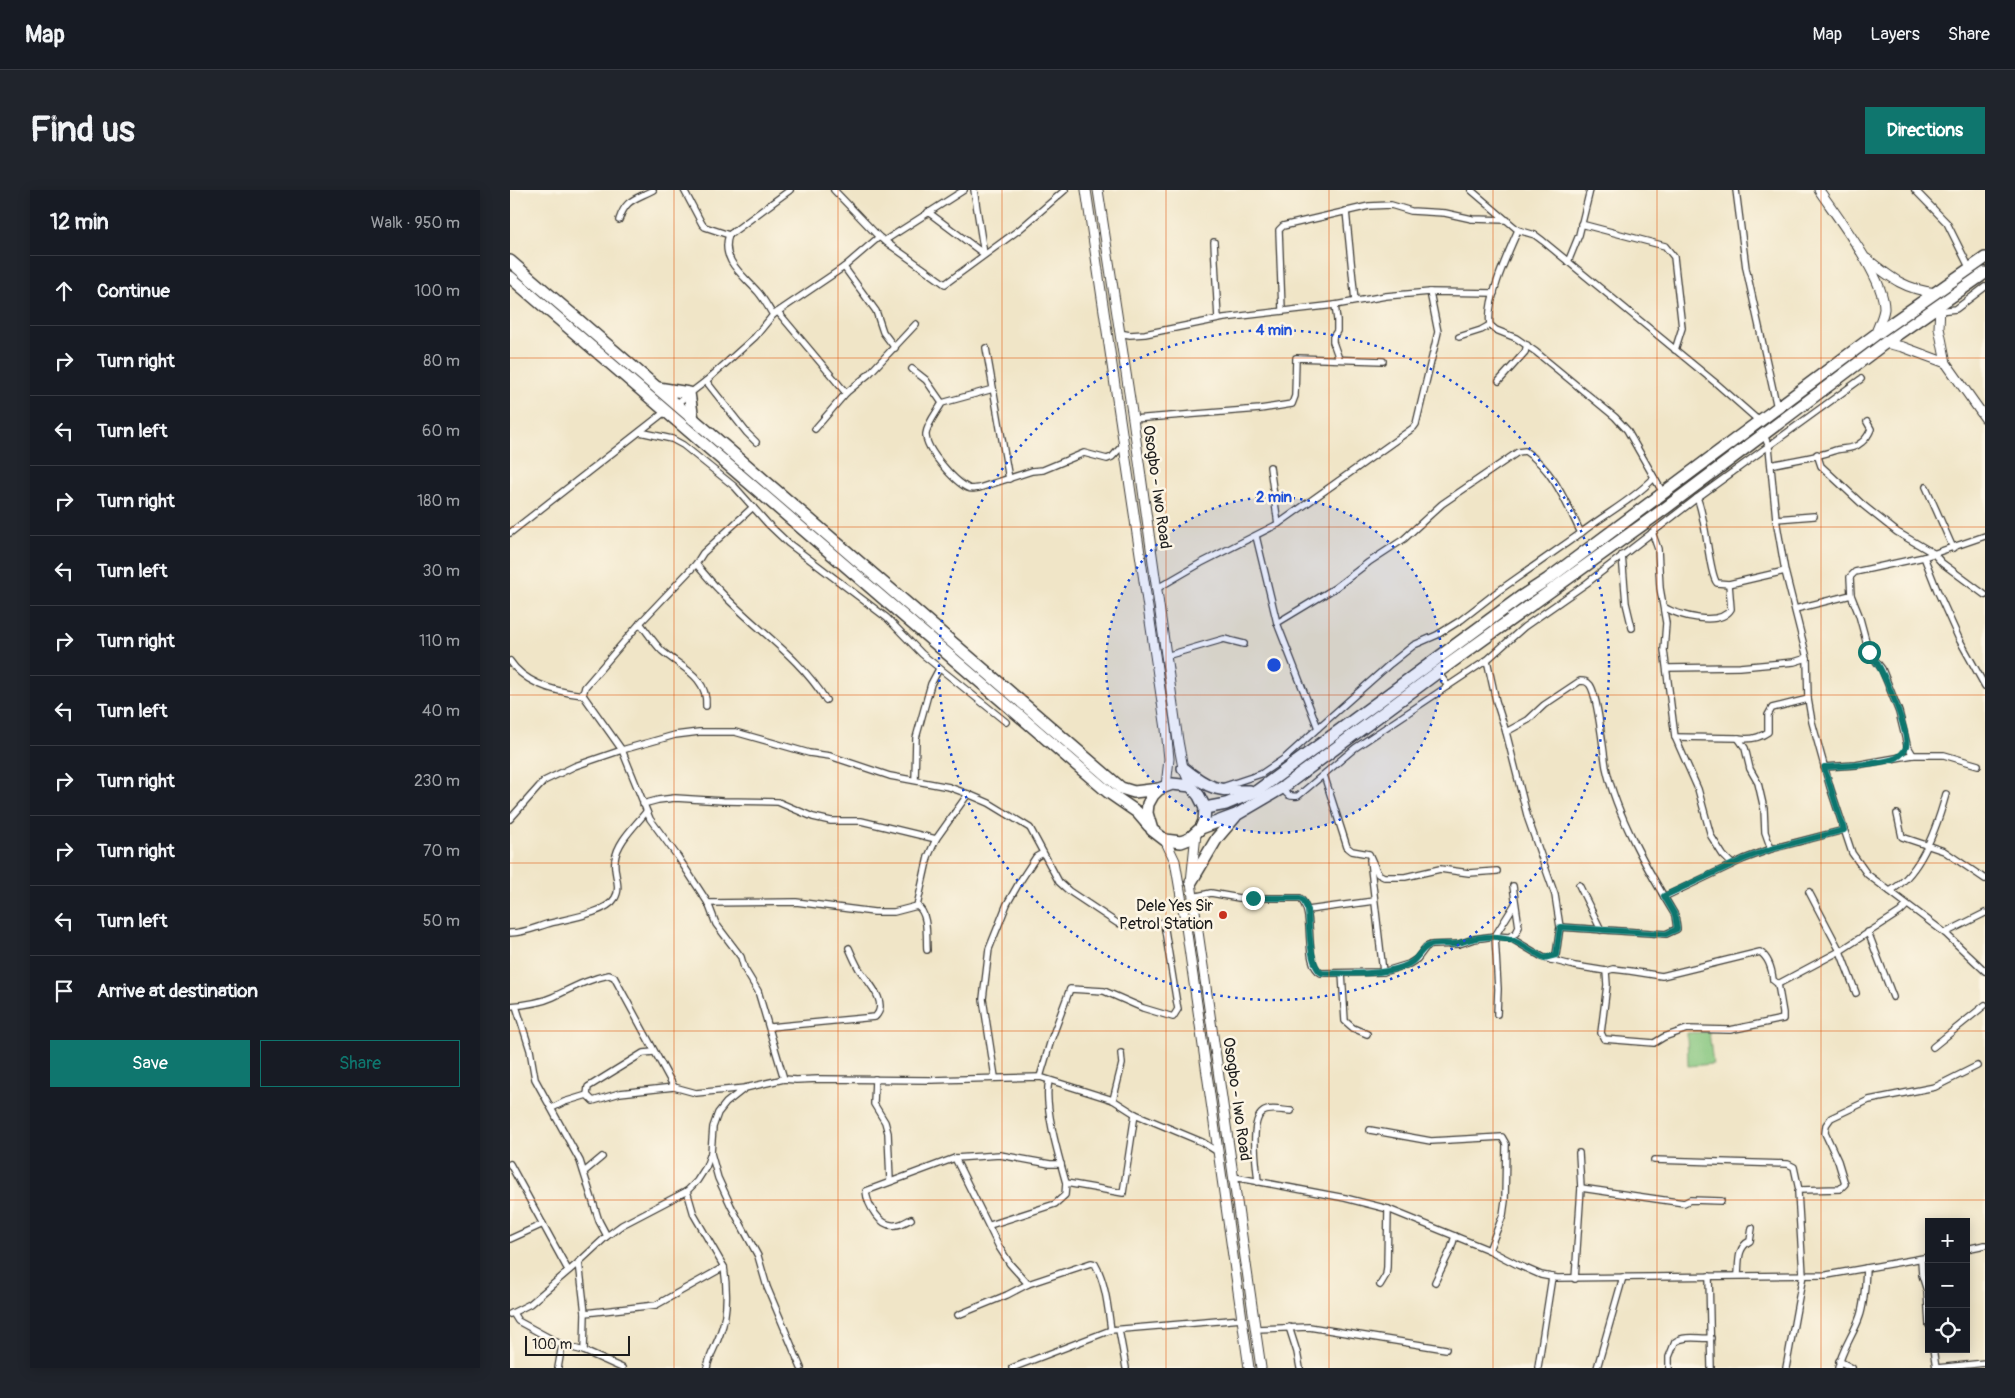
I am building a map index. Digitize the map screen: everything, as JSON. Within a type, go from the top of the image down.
[{"type":"highway","points":[[1205,808],[1226,804],[1257,791],[1522,596],[1548,580],[1875,335],[1985,258]]},
{"type":"highway","points":[[510,261],[1121,788],[1134,792],[1180,784],[1191,786],[1205,808],[1204,821],[1199,831]]},
{"type":"highway","points":[[510,277],[1108,792],[1136,812],[1152,830],[1165,840],[1182,842],[1199,831],[1236,815],[1282,788],[1531,605],[1633,539],[1764,435],[1885,343],[1940,308],[1985,273]]},
{"type":"highway","points":[[658,388],[689,393],[693,419]]},
{"type":"highway","points":[[1522,596],[1531,605]]},
{"type":"highway","points":[[1183,768],[1202,783],[1215,789],[1257,791]]},
{"type":"highway","points":[[1152,830],[1147,813],[1148,804],[1152,796],[1162,788]]},
{"type":"highway","points":[[1191,882],[1216,838],[1236,815]]},
{"type":"main road","name":"Osogbo - Iwo Road","points":[[1086,190],[1166,729],[1169,759],[1162,788]]},
{"type":"main road","name":"Osogbo - Iwo Road","points":[[1098,190],[1183,768],[1191,786]]},
{"type":"main road","points":[[1819,190],[1865,257],[1881,292],[1884,311],[1875,335]]},
{"type":"main road","points":[[1865,257],[1901,284],[1912,289],[1936,293]]},
{"type":"main road","points":[[1940,308],[1938,328],[1946,364],[1985,418]]},
{"type":"main road","points":[[1885,343],[1903,347],[1946,364]]},
{"type":"main road","name":"Osogbo - Iwo Road","points":[[1199,831],[1191,882],[1261,1368]]},
{"type":"main road","name":"Osogbo - Iwo Road","points":[[1165,840],[1175,861],[1185,920],[1250,1368]]},
{"type":"street","points":[[619,220],[624,208],[629,203],[653,190]]},
{"type":"street","points":[[684,190],[705,227],[729,235]]},
{"type":"street","points":[[790,190],[729,235],[726,244],[731,262],[846,393]]},
{"type":"street","points":[[834,190],[881,239],[945,284],[984,254],[1020,230],[1065,190]]},
{"type":"street","points":[[511,529],[706,381],[756,337],[776,314],[881,239],[964,190]]},
{"type":"street","points":[[974,190],[984,254]]},
{"type":"street","points":[[1470,190],[1518,230],[1536,234],[1759,421]]},
{"type":"street","points":[[1568,262],[1579,235],[1590,190]]},
{"type":"street","points":[[1736,190],[1746,268],[1778,408]]},
{"type":"street","points":[[1915,190],[1947,223],[1970,269]]},
{"type":"street","points":[[1282,310],[1280,227],[1369,206],[1391,205],[1411,211],[1445,213],[1472,219],[1507,220]]},
{"type":"street","points":[[1346,211],[1355,301]]},
{"type":"street","points":[[928,212],[984,254]]},
{"type":"street","points":[[1581,224],[1665,246],[1674,257],[1682,328],[1675,350]]},
{"type":"street","points":[[1518,230],[1494,293],[1489,319],[1490,325],[1496,330],[1527,345],[1615,417],[1627,430],[1663,493]]},
{"type":"street","points":[[1214,242],[1218,319]]},
{"type":"street","points":[[844,267],[854,278],[876,311],[883,332],[895,348]]},
{"type":"street","points":[[1940,308],[1956,309],[1984,291]]},
{"type":"street","points":[[1119,333],[1130,335],[1145,334],[1218,319],[1335,305],[1386,296],[1430,292],[1494,293]]},
{"type":"street","points":[[1156,589],[1201,563],[1278,524],[1414,428],[1438,332],[1430,292]]},
{"type":"street","points":[[1335,305],[1337,331],[1333,337],[1333,342],[1339,358]]},
{"type":"street","points":[[815,429],[846,393],[869,374],[916,324]]},
{"type":"street","points":[[1459,337],[1490,325]]},
{"type":"street","points":[[1499,381],[1525,352],[1527,345]]},
{"type":"street","points":[[986,348],[1009,479]]},
{"type":"street","points":[[1133,420],[1260,409],[1292,404],[1296,396],[1296,358],[1383,361]]},
{"type":"street","points":[[912,369],[926,380],[942,403]]},
{"type":"street","points":[[1282,788],[1290,797],[1298,796],[1355,748],[1487,660],[1524,627],[1587,583],[1622,555],[1633,539],[1652,532],[1861,379]]},
{"type":"street","points":[[706,381],[756,442]]},
{"type":"street","points":[[993,389],[942,403],[926,434],[931,450],[948,472],[959,482],[972,489],[1032,471],[1043,470],[1084,453],[1107,460],[1123,445]]},
{"type":"street","points":[[1771,465],[1817,454],[1826,454],[1834,450],[1843,450],[1858,445],[1871,429],[1867,422]]},
{"type":"street","points":[[640,432],[672,439],[683,444],[735,487],[788,543],[887,618],[939,669],[1006,722]]},
{"type":"street","points":[[1764,435],[1769,448],[1776,519],[1785,571],[1807,658],[1808,699],[1814,731],[1844,830],[1858,864],[1867,874],[1945,933],[1985,972]]},
{"type":"street","points":[[1277,623],[1335,588],[1369,562],[1404,539],[1442,504],[1512,455],[1522,451],[1536,459],[1547,470],[1581,533]]},
{"type":"street","points":[[1817,454],[1821,466],[1863,505],[1897,532],[1933,553],[1942,563],[1985,595]]},
{"type":"street","points":[[1270,467],[1278,524]]},
{"type":"street","points":[[1215,789],[1261,774],[1285,758],[1390,664],[1414,645],[1437,635],[1462,620],[1497,592],[1601,517],[1643,490],[1654,478]]},
{"type":"street","points":[[1926,487],[1954,548]]},
{"type":"street","points":[[1697,498],[1700,504],[1713,577],[1717,583],[1729,584],[1785,571]]},
{"type":"street","points":[[582,695],[586,687],[640,623],[696,564],[703,553],[753,507]]},
{"type":"street","points":[[1776,519],[1814,516]]},
{"type":"street","points":[[1652,532],[1658,549],[1660,588],[1666,624],[1664,650],[1675,736],[1698,789],[1711,836],[1723,855],[1732,864]]},
{"type":"street","points":[[1256,536],[1277,623],[1318,728]]},
{"type":"street","points":[[1913,755],[1907,745],[1898,712],[1882,669],[1869,652],[1859,615],[1851,595],[1850,577],[1855,572],[1924,557],[1985,536]]},
{"type":"street","points":[[1622,555],[1626,603],[1632,628]]},
{"type":"street","points":[[1924,557],[1936,590],[1955,631],[1983,679],[1985,686]]},
{"type":"street","points":[[696,564],[719,590],[781,647],[815,682],[826,700]]},
{"type":"street","points":[[1664,607],[1682,616],[1709,618],[1726,615],[1731,609],[1729,584]]},
{"type":"street","points":[[1795,608],[1851,595]]},
{"type":"street","points":[[640,623],[660,649],[696,677],[705,688],[707,695],[706,706]]},
{"type":"street","points":[[1166,656],[1224,639],[1244,644]]},
{"type":"street","points":[[1667,668],[1740,667],[1794,662],[1807,658]]},
{"type":"street","points":[[1487,660],[1496,701],[1506,732],[1528,819],[1555,895],[1560,927],[1556,955],[1551,960]]},
{"type":"street","points":[[510,661],[522,674],[548,688],[555,691],[582,695],[622,750],[646,812],[708,903],[716,924],[740,957],[744,968],[758,991],[784,1079]]},
{"type":"street","points":[[915,780],[916,738],[930,684],[939,669]]},
{"type":"street","points":[[1438,672],[1448,686]]},
{"type":"street","points":[[1506,732],[1528,720],[1544,705],[1580,681],[1587,682],[1591,686],[1598,712],[1607,774],[1615,799],[1623,821],[1675,915],[1677,929],[1666,934],[1560,927]]},
{"type":"street","points":[[1675,736],[1753,739],[1761,737],[1768,732],[1768,715],[1772,708],[1808,699]]},
{"type":"street","points":[[510,819],[537,788],[553,775],[622,750],[675,735],[699,732],[734,732],[809,753],[830,756],[881,773],[949,787],[968,794],[989,803],[1030,828],[1059,882],[1117,923],[1133,926],[1164,924],[1185,920]]},
{"type":"street","points":[[1738,738],[1745,748],[1750,769],[1758,783],[1764,809],[1765,832],[1771,849]]},
{"type":"street","points":[[1897,758],[1907,745]]},
{"type":"street","points":[[1824,767],[1856,765],[1913,755],[1944,755],[1978,765]]},
{"type":"street","points":[[907,779],[916,765]]},
{"type":"street","points":[[1324,775],[1347,847],[1352,851],[1369,854]]},
{"type":"street","points":[[917,906],[928,857],[936,838],[968,794]]},
{"type":"street","points":[[1890,891],[1901,885],[1929,846],[1946,794]]},
{"type":"street","points":[[643,804],[675,798],[778,802],[813,817],[830,821],[861,821],[936,838]]},
{"type":"street","points":[[510,933],[523,933],[547,924],[592,912],[614,901],[618,893],[614,863],[616,854],[646,812]]},
{"type":"street","points":[[1897,814],[1902,837],[1944,851],[1985,879]]},
{"type":"street","points":[[1664,896],[1732,864],[1771,849],[1844,830]]},
{"type":"street","points":[[995,1077],[982,999],[989,950],[1007,904],[1036,857],[1043,853]]},
{"type":"street","points":[[1369,854],[1378,874],[1384,877],[1404,877],[1440,869],[1469,873],[1497,871]]},
{"type":"street","points":[[1369,854],[1383,972]]},
{"type":"street","points":[[1580,885],[1601,930]]},
{"type":"street","points":[[1509,937],[1516,933],[1519,927],[1513,886]]},
{"type":"street","points":[[1809,892],[1840,951],[1856,993]]},
{"type":"street","points":[[1193,897],[1211,893],[1239,898],[1300,898],[1308,910],[1315,967],[1322,973],[1383,972],[1409,964],[1417,959],[1426,947],[1431,945],[1450,945],[1474,938],[1495,936],[1509,937],[1544,958],[1575,966],[1662,976],[1760,952],[1764,954],[1772,969],[1772,980],[1778,984],[1783,1019],[1730,1030],[1687,1029],[1664,1036],[1654,1043],[1604,1039],[1601,1033],[1606,971]]},
{"type":"street","points":[[1308,910],[1374,901]]},
{"type":"street","points":[[708,903],[796,902],[874,912],[894,912],[917,906]]},
{"type":"street","points":[[1497,1014],[1498,989],[1495,936],[1515,904]]},
{"type":"street","points":[[1778,984],[1840,951],[1900,912],[1907,905]]},
{"type":"street","points":[[917,906],[922,910],[926,922],[927,950]]},
{"type":"street","points":[[1945,933],[1985,913]]},
{"type":"street","points":[[1040,1077],[1070,989],[1104,991],[1143,1008],[1173,1017],[1178,1009],[1178,1004],[1164,924]]},
{"type":"street","points":[[1868,932],[1893,997]]},
{"type":"street","points":[[770,1027],[876,1016],[880,1010],[876,994],[849,948]]},
{"type":"street","points":[[1544,958],[1556,955]]},
{"type":"street","points":[[1342,973],[1346,1021],[1353,1028],[1367,1034]]},
{"type":"street","points":[[607,1236],[599,1221],[580,1161],[535,1080],[530,1050],[513,1006],[552,998],[573,986],[609,975],[614,977],[674,1088]]},
{"type":"street","points":[[1933,1047],[1985,1005]]},
{"type":"street","points":[[587,1095],[588,1086],[643,1053],[654,1052]]},
{"type":"street","points":[[1113,1100],[1122,1064],[1121,1053]]},
{"type":"street","points":[[1799,1190],[1834,1190],[1840,1189],[1845,1184],[1826,1133],[1826,1126],[1831,1118],[1869,1100],[1935,1087],[1977,1066]]},
{"type":"street","points":[[587,1095],[593,1101],[620,1093],[674,1088],[696,1093],[745,1088],[784,1079],[931,1080],[1040,1077],[1113,1100],[1134,1114],[1202,1142],[1218,1152]]},
{"type":"street","points":[[875,1079],[874,1104],[885,1122],[888,1133],[890,1181]]},
{"type":"street","points":[[990,1225],[1055,1204],[1065,1195],[1066,1183],[1049,1107],[1047,1087],[1049,1081]]},
{"type":"street","points":[[620,1368],[584,1351],[562,1345],[518,1321],[511,1314],[530,1304],[607,1236],[641,1214],[686,1191],[697,1181],[711,1153],[713,1128],[718,1113],[726,1103],[745,1088]]},
{"type":"street","points":[[552,1108],[587,1095]]},
{"type":"street","points":[[1258,1182],[1255,1143],[1258,1118],[1263,1112],[1268,1110],[1291,1111]]},
{"type":"street","points":[[1066,1183],[1123,1194],[1134,1114]]},
{"type":"street","points":[[1370,1130],[1430,1141],[1502,1137],[1506,1144],[1505,1201],[1503,1215],[1489,1250]]},
{"type":"street","points":[[1575,1279],[1581,1188],[1580,1152]]},
{"type":"street","points":[[711,1153],[725,1192],[758,1256],[767,1287],[801,1368]]},
{"type":"street","points":[[911,1218],[896,1225],[889,1225],[877,1216],[868,1200],[866,1191],[868,1188],[955,1158],[1000,1155],[1050,1164],[1061,1164]]},
{"type":"street","points":[[584,1172],[602,1158]]},
{"type":"street","points":[[955,1158],[990,1225],[999,1247],[1010,1264],[1028,1284]]},
{"type":"street","points":[[1654,1160],[1788,1164],[1794,1167],[1799,1190],[1802,1275],[1786,1368]]},
{"type":"street","points":[[510,1164],[568,1270]]},
{"type":"street","points":[[1234,1177],[1345,1198],[1388,1209],[1489,1250],[1518,1265],[1552,1277],[1575,1279],[1827,1274],[1925,1258]]},
{"type":"street","points":[[1581,1188],[1684,1203],[1690,1200],[1721,1201]]},
{"type":"street","points":[[686,1191],[694,1215],[724,1266],[726,1292],[724,1316],[707,1368]]},
{"type":"street","points":[[1380,1285],[1386,1276],[1387,1267],[1388,1209]]},
{"type":"street","points":[[510,1239],[542,1224]]},
{"type":"street","points":[[1738,1275],[1739,1254],[1747,1242],[1750,1241],[1752,1228]]},
{"type":"street","points":[[1435,1282],[1451,1249],[1455,1236]]},
{"type":"street","points":[[1970,1248],[1985,1245]]},
{"type":"street","points":[[1921,1259],[1928,1308]]},
{"type":"street","points":[[579,1262],[585,1313],[584,1351]]},
{"type":"street","points":[[958,1315],[1007,1295],[1028,1284],[1091,1263],[1095,1264],[1107,1301],[1111,1330]]},
{"type":"street","points":[[585,1313],[656,1305],[724,1266]]},
{"type":"street","points":[[1838,1368],[1839,1361],[1860,1316],[1865,1293],[1866,1268]]},
{"type":"street","points":[[1709,1276],[1711,1368]]},
{"type":"street","points":[[1538,1367],[1552,1277]]},
{"type":"street","points":[[1597,1368],[1623,1277]]},
{"type":"street","points":[[1012,1368],[1111,1330],[1242,1319]]},
{"type":"street","points":[[1289,1327],[1300,1368]]},
{"type":"street","points":[[1255,1329],[1309,1327],[1446,1349]]},
{"type":"street","points":[[1119,1330],[1126,1368]]},
{"type":"street","points":[[1668,1368],[1669,1358],[1675,1342],[1686,1337],[1697,1339],[1711,1338]]},
{"type":"street","points":[[558,1368],[562,1345]]},
{"type":"street","points":[[1934,1353],[1936,1368],[1985,1363]]},
{"type":"street","points":[[1839,1361],[1852,1368]]},
{"type":"green space","points":[[1709,1032],[1713,1064],[1688,1066],[1687,1033]]},
{"type":"place","name":"Dele Yes Sir Petrol Station","points":[[1223,915]]},
{"type":"route","points":[[1253,898],[1300,898],[1304,902],[1308,910],[1313,962],[1318,971],[1322,973],[1383,972],[1409,964],[1417,959],[1426,947],[1431,945],[1459,944],[1474,938],[1495,936],[1509,937],[1544,958],[1556,955],[1560,927],[1666,934],[1677,929],[1675,915],[1664,896],[1697,882],[1721,868],[1771,849],[1844,830],[1824,767],[1883,761],[1897,758],[1903,752],[1907,745],[1898,712],[1882,669],[1869,652]]}]
